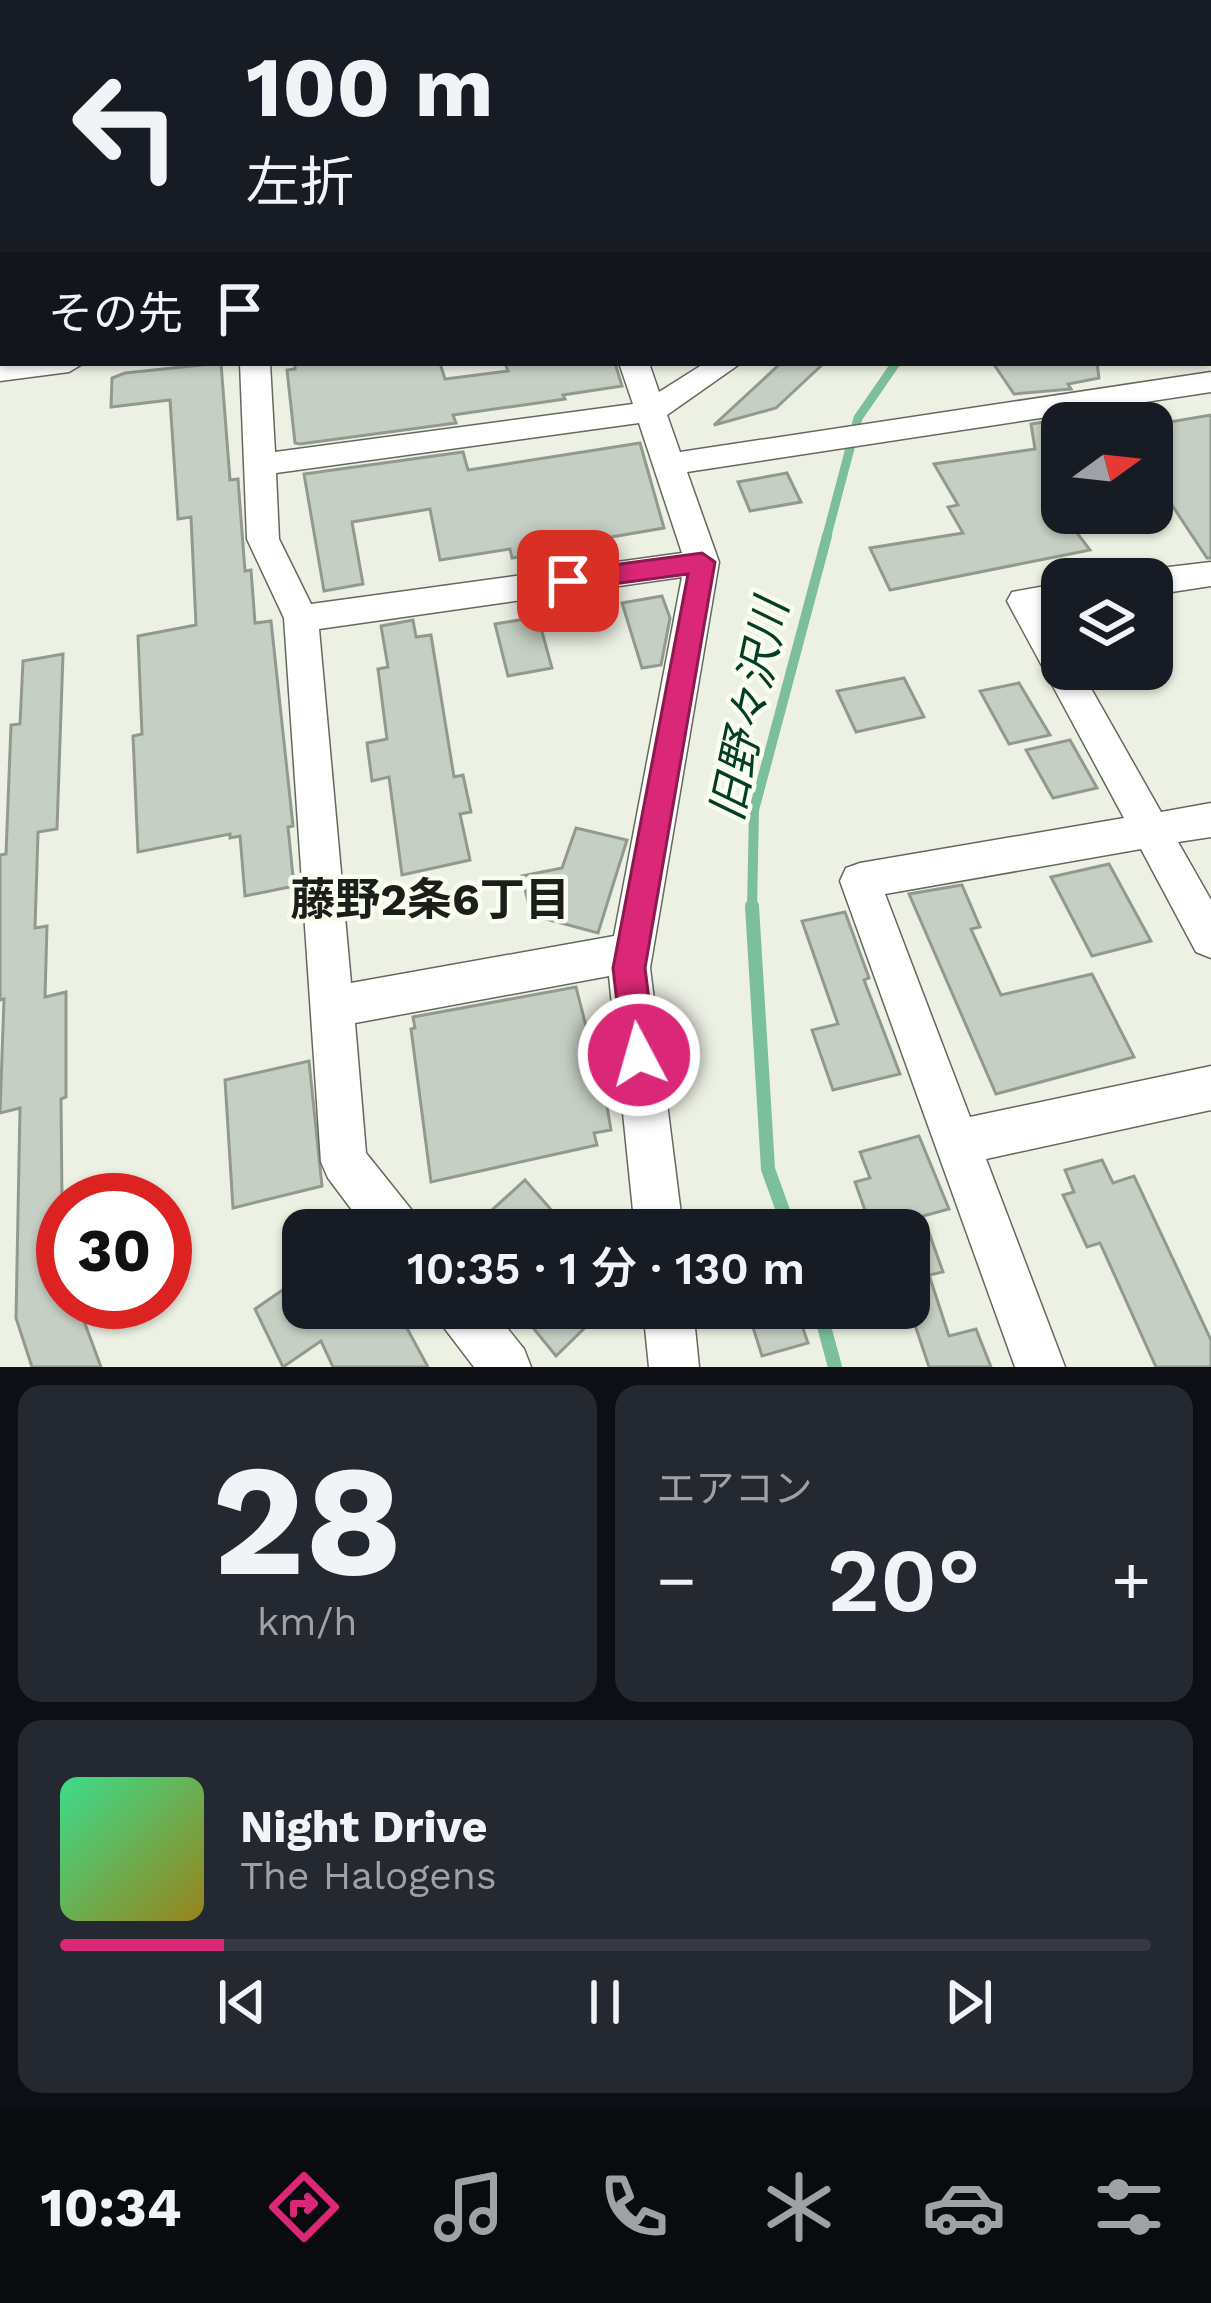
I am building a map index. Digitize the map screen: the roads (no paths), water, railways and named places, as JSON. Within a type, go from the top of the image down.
[{"type":"street","points":[[0,372],[46,366]]},
{"type":"street","points":[[255,366],[263,539],[301,618],[344,1162],[381,1209]]},
{"type":"street","points":[[635,366],[702,562],[629,968],[657,1209]]},
{"type":"street","points":[[259,465],[651,411],[721,366]]},
{"type":"street","points":[[669,464],[1211,382]]},
{"type":"street","points":[[301,618],[702,562]]},
{"type":"street","points":[[1173,579],[1211,574]]},
{"type":"street","points":[[1041,599],[1024,602],[1041,633]]},
{"type":"street","points":[[1073,690],[1211,939]]},
{"type":"street","points":[[1040,1367],[860,881],[1211,820]]},
{"type":"street","points":[[332,1007],[633,952]]},
{"type":"street","points":[[956,1143],[1211,1088]]},
{"type":"street","points":[[476,1329],[506,1367]]},
{"type":"street","points":[[670,1329],[674,1367]]},
{"type":"waterway","name":"旧野々沢川","points":[[826,539],[858,418],[894,366]]},
{"type":"waterway","name":"旧野々沢川","points":[[752,907],[754,810],[827,536]]},
{"type":"waterway","name":"旧野々沢川","points":[[752,907],[768,1169],[782,1209]]},
{"type":"waterway","name":"旧野々沢川","points":[[825,1329],[835,1367]]},
{"type":"district","name":"藤野2条6丁目","points":[[430,899]]}]
